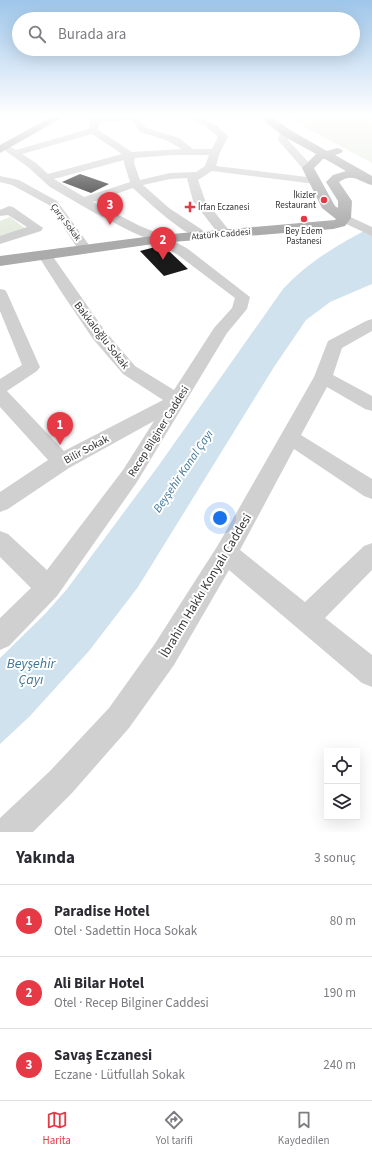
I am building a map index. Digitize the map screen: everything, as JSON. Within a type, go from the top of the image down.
[{"type":"main road","points":[[323,155],[314,160],[308,168],[329,208],[344,218]]},
{"type":"main road","points":[[325,155],[372,181]]},
{"type":"main road","points":[[344,218],[345,201],[326,170],[331,164],[348,160],[350,155]]},
{"type":"main road","points":[[332,182],[336,178],[343,175],[358,174]]},
{"type":"main road","name":"Atatürk Caddesi","points":[[0,261],[160,239],[333,225],[343,221],[344,218]]},
{"type":"street","points":[[17,155],[54,185],[136,229],[160,239]]},
{"type":"street","points":[[46,178],[130,155],[129,163],[136,185],[165,211],[202,236]]},
{"type":"street","points":[[210,168],[214,155]]},
{"type":"street","points":[[297,155],[308,168]]},
{"type":"street","points":[[226,234],[199,201],[192,179],[210,168],[314,181]]},
{"type":"street","points":[[83,201],[136,185],[174,176],[199,175]]},
{"type":"street","name":"Çarşı Sokak","points":[[0,179],[14,182],[53,203],[85,249]]},
{"type":"street","points":[[0,240],[36,228],[9,210],[1,213]]},
{"type":"street","points":[[344,218],[372,232]]},
{"type":"street","name":"Recep Bilginer Caddesi","points":[[0,637],[48,588],[130,476],[220,331],[239,309],[243,297],[183,252],[160,239]]},
{"type":"street","name":"Bakkaloğlu Sokak","points":[[44,254],[69,293],[95,329],[129,370],[177,400]]},
{"type":"street","points":[[0,293],[31,367],[0,388]]},
{"type":"street","name":"İbrahim Hakkı Konyalı Caddesi","points":[[9,832],[61,782],[119,718],[164,654],[226,553],[327,369],[334,345],[372,324]]},
{"type":"street","points":[[323,376],[372,404]]},
{"type":"street","points":[[0,396],[62,462]]},
{"type":"street","name":"Bilir Sokak","points":[[0,503],[62,462],[177,400]]},
{"type":"street","points":[[290,437],[372,490]]},
{"type":"street","points":[[0,541],[48,588]]},
{"type":"street","points":[[226,553],[372,673]]},
{"type":"street","points":[[306,619],[372,554]]},
{"type":"shaded area","points":[[357,155],[372,155],[372,163]]},
{"type":"shaded area","points":[[10,217],[26,229],[0,237],[0,221]]},
{"type":"water","name":"Beyşehir Çayı","points":[[372,227],[372,284],[330,302],[306,320],[274,367],[138,587],[89,651],[30,716],[0,744],[0,658],[45,614],[67,589],[159,465],[283,289],[303,270],[325,254]]},
{"type":"building","points":[[80,174],[109,184],[91,193],[62,182]]},
{"type":"building","points":[[159,246],[170,252],[188,269],[164,276],[140,251]]},
{"type":"place","name":"İkizler Restaurant","points":[[324,200]]},
{"type":"place","name":"İrfan Eczanesi","points":[[190,207]]},
{"type":"place","name":"Bey Edem Pastanesi","points":[[304,219]]},
{"type":"place","name":"Savaş Eczanesi","points":[[110,225]]},
{"type":"place","name":"Ali Bilar Hotel","points":[[163,260]]},
{"type":"place","name":"Paradise Hotel","points":[[60,445]]},
{"type":"water label","name":"Beyşehir Kanal Çayı","points":[[183,471]]}]
